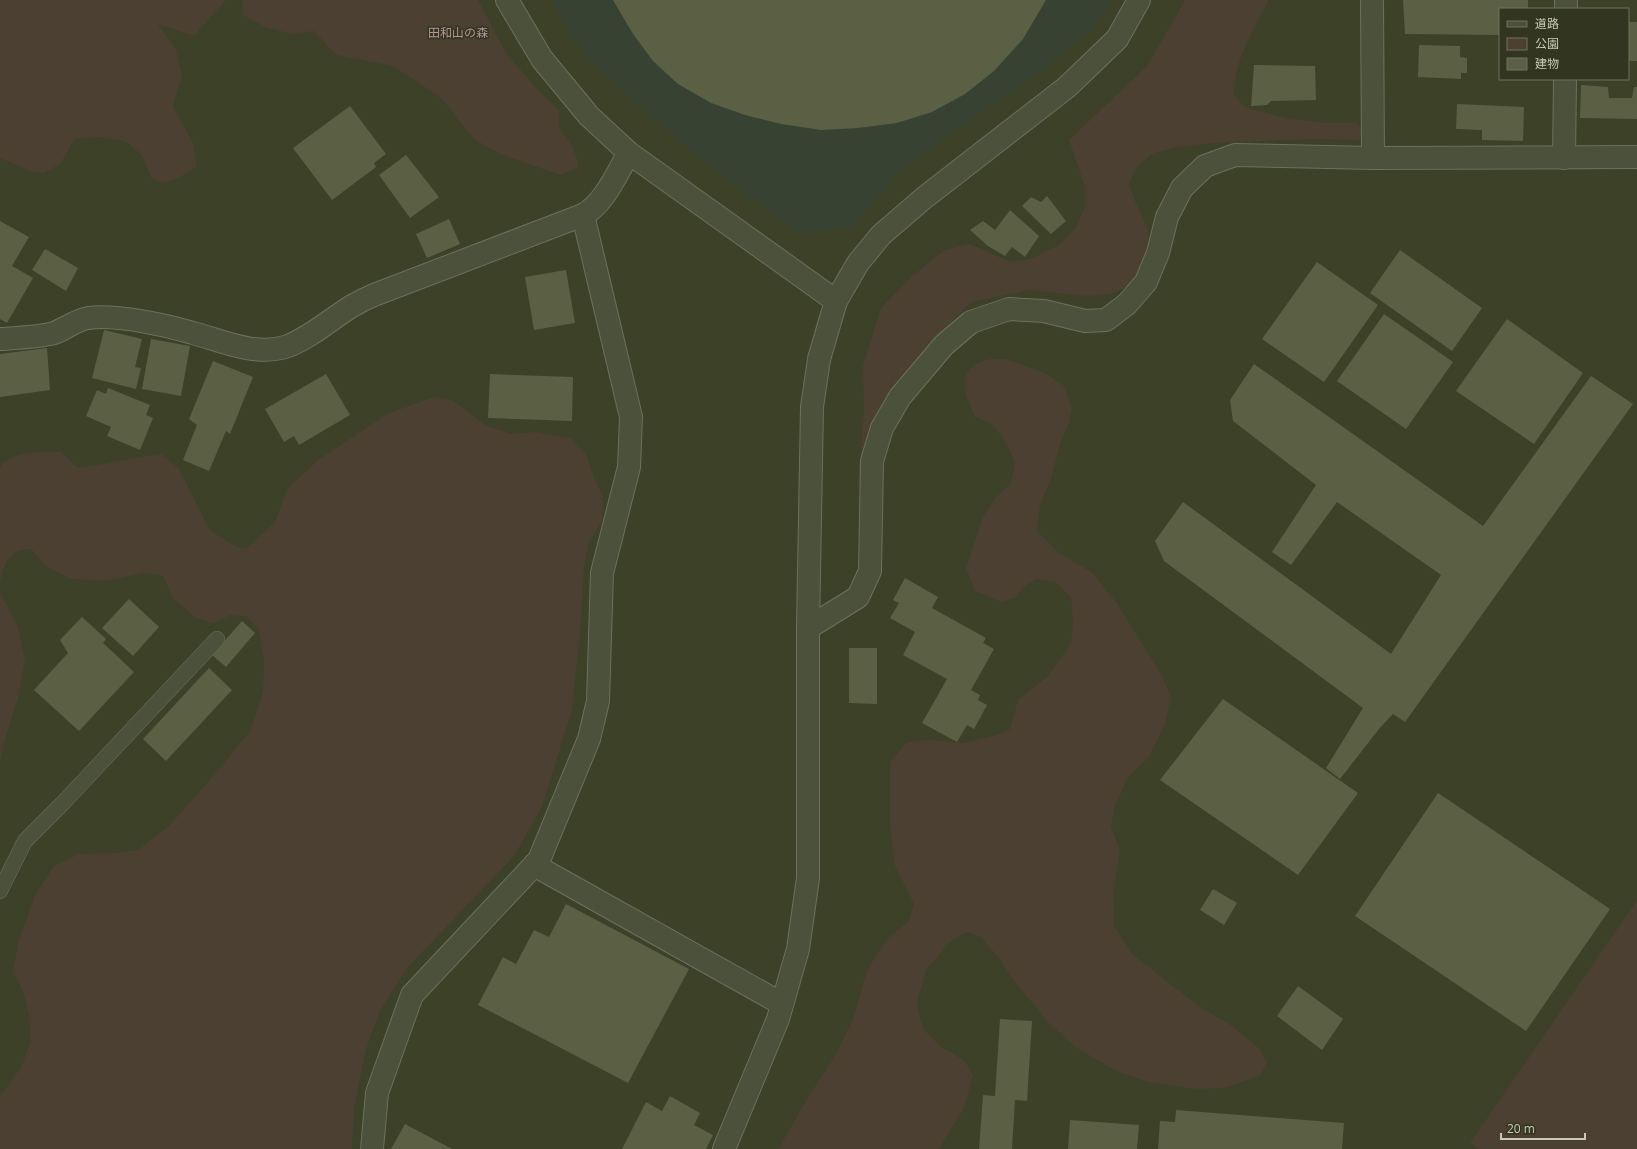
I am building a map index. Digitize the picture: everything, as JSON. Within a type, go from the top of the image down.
[{"type":"street","points":[[506,0],[542,59],[589,116],[629,153],[836,301]]},
{"type":"street","points":[[724,1149],[778,1019],[798,949],[808,878],[808,628],[812,407],[819,359],[836,301],[858,263],[880,235],[924,198],[1067,87],[1117,39],[1139,0]]},
{"type":"street","points":[[1372,0],[1373,158]]},
{"type":"street","points":[[1564,158],[1565,80]]},
{"type":"street","points":[[0,339],[53,333],[87,318],[110,318],[135,321],[193,333],[245,348],[266,350],[287,346],[323,326],[352,306],[374,295],[592,211],[599,203],[629,153]]},
{"type":"street","points":[[808,628],[858,597],[870,571],[872,461],[882,428],[900,397],[944,345],[971,322],[1009,309],[1044,311],[1085,321],[1106,320],[1128,304],[1146,282],[1158,254],[1167,217],[1182,188],[1205,166],[1235,155],[1373,158],[1637,157]]},
{"type":"street","points":[[372,1149],[377,1094],[412,995],[539,860],[589,739],[598,701],[602,573],[629,467],[631,417],[583,215]]},
{"type":"street","points":[[534,865],[782,1004]]},
{"type":"lane","points":[[0,891],[24,840],[62,804],[217,639]]},
{"type":"shaded area","points":[[550,0],[1111,0],[1092,29],[1046,67],[902,168],[853,228],[798,233],[696,155],[587,58]]},
{"type":"green space","points":[[0,0],[226,0],[194,36],[158,24],[176,49],[182,75],[173,107],[193,143],[197,166],[180,177],[162,183],[151,177],[142,155],[125,141],[97,137],[75,139],[60,164],[44,173],[31,171],[0,158]]},
{"type":"green space","name":"田和山の森","points":[[242,0],[478,0],[506,53],[538,90],[559,110],[559,129],[573,146],[579,167],[561,175],[503,155],[475,140],[442,99],[392,66],[336,55],[314,31],[292,34],[265,27],[243,15]]},
{"type":"green space","points":[[1185,0],[1269,0],[1241,57],[1235,81],[1234,94],[1241,103],[1249,109],[1290,119],[1328,123],[1356,123],[1363,130],[1360,140],[1310,139],[1214,143],[1176,147],[1154,153],[1138,165],[1129,183],[1135,201],[1148,229],[1149,254],[1141,272],[1125,288],[1110,294],[1087,296],[1030,290],[971,302],[918,358],[906,377],[866,482],[858,483],[864,412],[863,365],[881,308],[911,277],[945,250],[970,244],[1011,262],[1030,259],[1059,245],[1077,226],[1086,204],[1085,187],[1069,140],[1147,66]]},
{"type":"green space","points":[[990,359],[1006,359],[1045,373],[1064,386],[1072,409],[1069,423],[1061,441],[1051,479],[1040,505],[1037,531],[1059,553],[1093,573],[1117,603],[1162,676],[1171,698],[1165,724],[1149,757],[1128,777],[1114,808],[1111,827],[1120,850],[1113,892],[1114,926],[1132,954],[1196,1004],[1232,1026],[1259,1048],[1267,1062],[1261,1075],[1225,1088],[1195,1089],[1148,1082],[1116,1071],[1075,1047],[1048,1022],[1017,985],[998,957],[981,937],[967,932],[950,942],[926,970],[917,1003],[923,1029],[939,1045],[965,1061],[973,1076],[964,1108],[939,1149],[778,1149],[810,1094],[833,1059],[853,1020],[867,970],[888,938],[909,921],[914,904],[895,866],[890,825],[890,762],[907,742],[930,740],[963,743],[993,736],[1010,729],[1018,700],[1048,676],[1071,643],[1073,623],[1071,597],[1054,581],[1036,579],[1025,586],[1016,597],[1002,602],[975,591],[966,568],[983,517],[996,497],[1011,483],[1015,462],[1006,443],[992,424],[975,417],[966,396],[965,375],[975,364]]},
{"type":"green space","points":[[433,397],[452,400],[485,425],[511,434],[536,432],[570,438],[587,455],[594,478],[603,496],[602,522],[589,541],[584,568],[580,633],[572,710],[542,807],[514,856],[408,967],[380,1011],[365,1053],[354,1109],[352,1149],[0,1149],[0,1096],[22,1066],[31,1039],[29,1015],[23,991],[13,972],[19,940],[35,895],[54,866],[79,854],[115,853],[138,850],[169,826],[250,731],[263,692],[264,658],[258,628],[246,616],[230,615],[214,623],[196,618],[173,598],[163,576],[144,573],[106,581],[71,579],[46,566],[31,549],[23,550],[12,555],[6,563],[0,582],[0,468],[4,462],[11,458],[18,455],[36,452],[61,452],[78,468],[161,454],[179,469],[209,529],[233,545],[246,549],[275,522],[288,488],[317,461],[387,414]]},
{"type":"green space","points":[[0,593],[17,624],[25,660],[18,698],[4,742],[0,763]]},
{"type":"green space","points":[[1637,900],[1637,1149],[1478,1149],[1470,1143]]},
{"type":"building","points":[[613,0],[1046,0],[1023,39],[994,71],[965,94],[932,112],[897,123],[858,128],[821,130],[781,124],[745,115],[711,103],[678,84],[653,61],[633,34]]},
{"type":"building","points":[[1403,0],[1528,0],[1528,8],[1499,8],[1499,35],[1405,34]]},
{"type":"building","points":[[1629,22],[1637,22],[1637,61],[1629,61]]},
{"type":"building","points":[[1419,45],[1460,46],[1460,57],[1467,58],[1467,73],[1461,73],[1461,79],[1418,77]]},
{"type":"building","points":[[1254,65],[1315,66],[1316,100],[1271,101],[1267,105],[1251,106]]},
{"type":"building","points":[[1581,85],[1608,87],[1609,98],[1632,98],[1634,87],[1637,87],[1637,119],[1580,118]]},
{"type":"building","points":[[1457,104],[1524,107],[1523,141],[1482,140],[1482,130],[1456,129]]},
{"type":"building","points":[[350,106],[386,154],[374,163],[376,167],[332,200],[293,148]]},
{"type":"building","points":[[406,155],[439,197],[410,218],[379,175]]},
{"type":"building","points":[[1047,196],[1066,221],[1051,234],[1022,206],[1031,197],[1041,202]]},
{"type":"building","points":[[1010,210],[1039,236],[1025,257],[1012,247],[1005,256],[988,246],[970,230],[983,221],[995,230]]},
{"type":"building","points":[[449,219],[460,244],[427,258],[416,234]]},
{"type":"building","points":[[0,221],[29,237],[12,266],[33,278],[7,323],[0,319]]},
{"type":"building","points":[[45,249],[78,268],[66,291],[32,270]]},
{"type":"building","points":[[1400,250],[1482,308],[1452,351],[1370,293]]},
{"type":"building","points":[[1317,262],[1378,305],[1324,382],[1262,339]]},
{"type":"building","points":[[566,270],[575,323],[534,330],[525,277]]},
{"type":"building","points":[[1384,314],[1453,362],[1406,429],[1337,381]]},
{"type":"building","points":[[1507,319],[1583,373],[1534,444],[1456,391]]},
{"type":"building","points":[[104,330],[142,339],[135,367],[141,368],[136,389],[92,378]]},
{"type":"building","points":[[151,339],[190,346],[181,396],[142,389]]},
{"type":"building","points":[[47,348],[50,390],[0,397],[0,354]]},
{"type":"building","points":[[213,361],[253,377],[230,434],[226,431],[209,471],[183,460],[197,425],[189,419]]},
{"type":"building","points":[[1254,364],[1483,526],[1591,376],[1633,404],[1405,722],[1393,714],[1379,729],[1340,779],[1326,768],[1363,708],[1164,561],[1155,541],[1183,502],[1391,654],[1441,575],[1337,502],[1291,565],[1272,552],[1316,485],[1233,421],[1230,400]]},
{"type":"building","points":[[326,374],[350,415],[299,445],[294,436],[284,442],[265,409]]},
{"type":"building","points":[[490,374],[573,377],[572,421],[488,418]]},
{"type":"building","points":[[108,388],[150,405],[146,415],[153,418],[140,450],[107,436],[111,427],[86,416],[97,390],[106,394]]},
{"type":"building","points":[[905,578],[938,597],[932,608],[986,638],[983,643],[994,649],[971,690],[980,695],[978,700],[987,705],[974,729],[967,725],[957,742],[922,723],[947,679],[903,655],[915,632],[890,618],[899,603],[893,600]]},
{"type":"building","points":[[129,599],[159,627],[133,656],[102,628]]},
{"type":"building","points":[[82,617],[106,639],[103,643],[134,672],[79,731],[34,690],[68,653],[60,640]]},
{"type":"building","points":[[242,621],[255,633],[226,667],[212,655]]},
{"type":"building","points":[[849,648],[877,648],[877,704],[849,703]]},
{"type":"building","points":[[209,668],[232,690],[166,761],[143,739]]},
{"type":"building","points":[[1223,699],[1358,793],[1298,875],[1160,780]]},
{"type":"building","points":[[1438,793],[1610,909],[1526,1031],[1355,916]]},
{"type":"building","points":[[1213,889],[1237,903],[1224,925],[1200,910]]},
{"type":"building","points":[[566,904],[689,969],[628,1083],[478,1005],[503,957],[516,964],[534,930],[549,937]]},
{"type":"building","points":[[1298,986],[1343,1019],[1322,1050],[1277,1016]]},
{"type":"building","points":[[1000,1019],[1032,1021],[1027,1101],[1015,1100],[1012,1149],[979,1149],[983,1095],[995,1096]]},
{"type":"building","points":[[670,1096],[700,1113],[694,1125],[713,1135],[706,1149],[622,1149],[646,1102],[662,1111]]},
{"type":"building","points":[[1176,1110],[1344,1123],[1342,1149],[1158,1149],[1160,1121],[1175,1122]]},
{"type":"building","points":[[1070,1120],[1139,1125],[1137,1149],[1068,1149]]},
{"type":"building","points":[[405,1124],[452,1149],[391,1149]]}]
